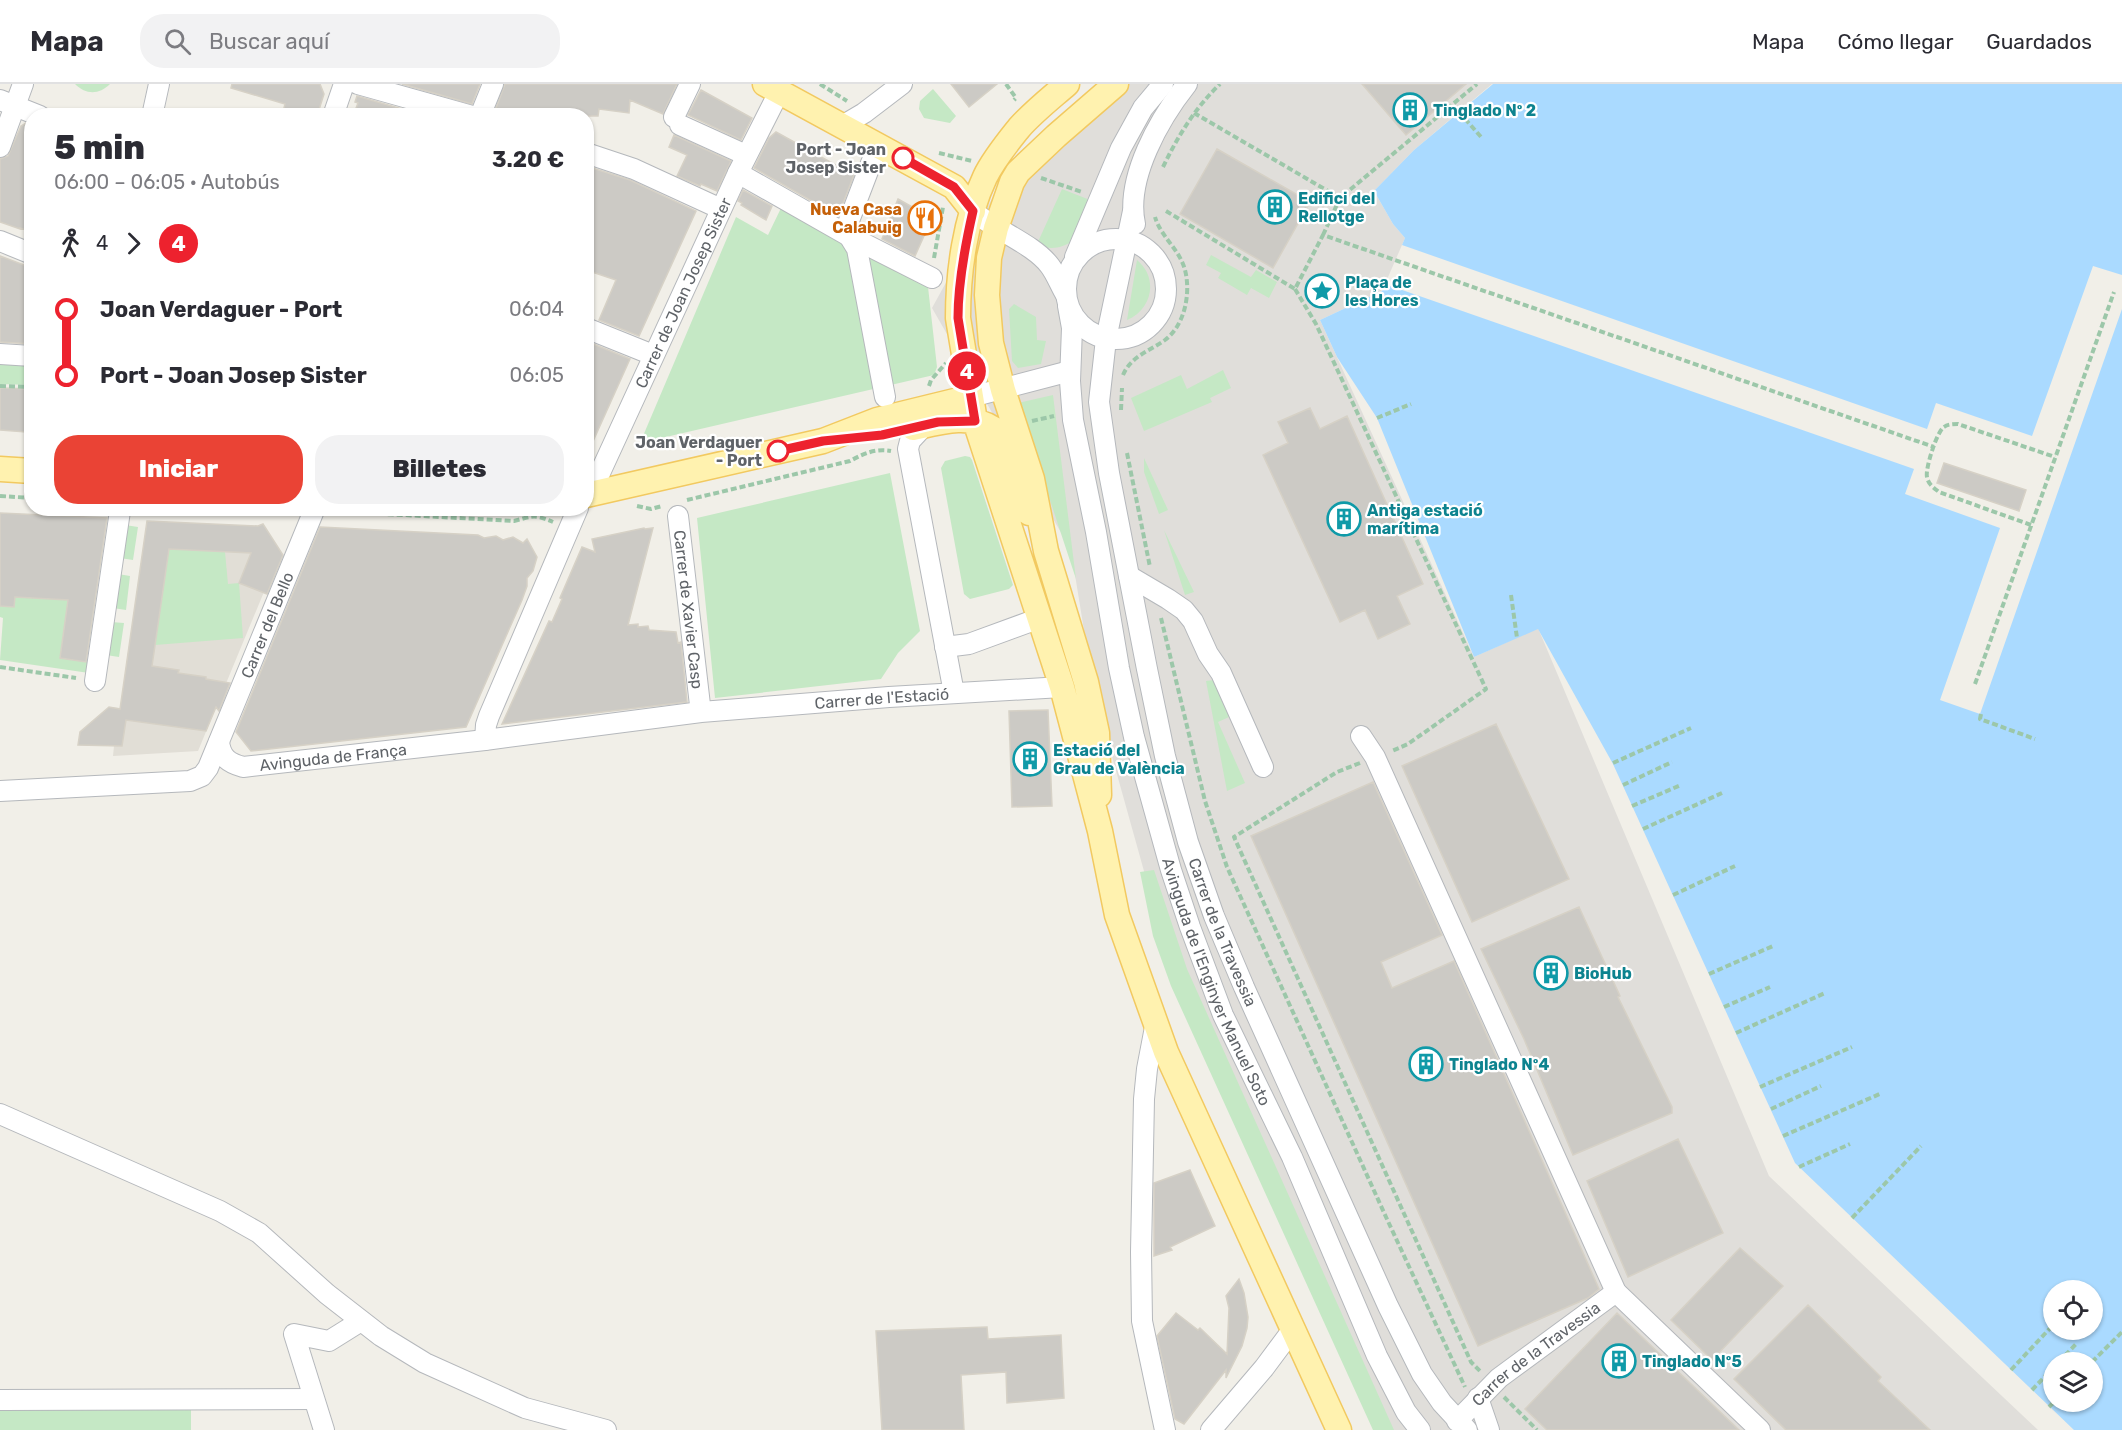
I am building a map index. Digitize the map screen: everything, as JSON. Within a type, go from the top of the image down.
[{"type":"main road","points":[[1067,84],[1020,128],[992,166],[976,203],[964,249],[958,301],[958,318],[975,421],[1062,687],[1100,831],[1117,915],[1166,1052],[1339,1430]]},
{"type":"main road","points":[[1022,179],[1018,172],[1116,84]]},
{"type":"main road","points":[[772,88],[848,116],[878,145],[968,195],[976,203]]},
{"type":"main road","points":[[976,203],[1022,179]]},
{"type":"main road","points":[[1022,179],[996,228],[989,258],[987,295],[992,343],[1003,390],[1032,479],[1046,551],[1086,682],[1097,733],[1100,831]]},
{"type":"main road","points":[[823,441],[877,420],[971,397]]},
{"type":"main road","points":[[594,491],[823,441],[882,435],[951,420],[975,421],[994,429],[998,436],[1046,551]]},
{"type":"main road","points":[[0,469],[24,470]]},
{"type":"street","points":[[0,147],[8,103],[23,84]]},
{"type":"street","points":[[154,108],[159,84]]},
{"type":"street","points":[[336,108],[344,84]]},
{"type":"street","points":[[358,84],[444,108]]},
{"type":"street","points":[[483,108],[493,84]]},
{"type":"street","points":[[690,84],[677,121],[849,236],[932,278]]},
{"type":"street","points":[[848,116],[864,113],[902,84]]},
{"type":"street","points":[[1067,300],[1066,282],[1070,269],[1121,148],[1143,108],[1163,84]]},
{"type":"street","points":[[1099,402],[1106,339],[1138,177],[1159,126],[1187,84]]},
{"type":"street","name":"Carrer de Joan Josep Sister","points":[[594,482],[742,164],[772,88]]},
{"type":"street","points":[[8,103],[24,110]]},
{"type":"street","points":[[878,145],[847,226],[849,236],[857,249],[885,397]]},
{"type":"street","points":[[594,156],[634,169],[721,209]]},
{"type":"street","points":[[976,203],[984,221],[1026,246],[1049,264],[1077,321],[1090,333],[1106,339],[1123,339],[1140,334],[1152,325],[1161,313],[1165,299],[1164,277],[1136,227],[1132,211]]},
{"type":"street","points":[[1070,269],[1079,255],[1092,245],[1108,240],[1125,240],[1141,246],[1154,257]]},
{"type":"street","points":[[0,241],[24,251]]},
{"type":"street","name":"Avinguda de l'Enginyer Manuel Soto","points":[[1067,300],[1072,328],[1070,371],[1073,420],[1134,737],[1171,870],[1223,1015],[1292,1157],[1377,1356],[1406,1412],[1420,1430]]},
{"type":"street","points":[[594,331],[653,355]]},
{"type":"street","name":"Avinguda de l'Enginyer Manuel Soto","points":[[1089,505],[1090,447],[1099,402],[1112,363],[1140,334]]},
{"type":"street","points":[[0,354],[24,356]]},
{"type":"street","points":[[971,397],[1070,371]]},
{"type":"street","name":"Carrer de la Travessia","points":[[1099,402],[1109,473],[1146,669],[1165,756],[1188,842],[1214,916],[1249,998],[1388,1306],[1422,1374],[1442,1403],[1462,1425],[1485,1391],[1616,1292]]},
{"type":"street","points":[[924,426],[910,441],[908,449],[954,693]]},
{"type":"street","points":[[95,681],[119,516]]},
{"type":"street","name":"Carrer del Bello","points":[[219,742],[312,516]]},
{"type":"street","points":[[485,740],[489,716],[575,516]]},
{"type":"street","name":"Carrer de Xavier Casp","points":[[678,516],[700,709]]},
{"type":"street","points":[[1129,576],[1184,610],[1193,621],[1208,654],[1221,673],[1263,767]]},
{"type":"street","points":[[945,647],[969,644],[1040,618]]},
{"type":"street","name":"Carrer de l'Estació","points":[[700,709],[1062,687]]},
{"type":"street","name":"Avinguda de França","points":[[219,742],[220,751],[225,759],[243,767],[485,740],[700,709]]},
{"type":"street","name":"Carrer de la Travessia","points":[[1361,736],[1375,757],[1616,1292],[1760,1430]]},
{"type":"street","points":[[0,791],[190,781],[202,776],[208,768],[219,742]]},
{"type":"street","points":[[1156,1022],[1144,1099],[1142,1321],[1165,1430]]},
{"type":"street","points":[[0,1114],[220,1211],[259,1233],[361,1321],[425,1363],[525,1408],[606,1430]]},
{"type":"street","points":[[324,1430],[294,1334],[329,1341],[361,1321]]},
{"type":"street","points":[[1211,1430],[1264,1368],[1293,1329]]},
{"type":"street","points":[[1485,1391],[1489,1430]]},
{"type":"street","points":[[0,1400],[313,1399]]},
{"type":"path","points":[[820,84],[848,116]]},
{"type":"path","points":[[1161,171],[1177,138],[1194,113],[1220,84]]},
{"type":"path","points":[[1295,288],[1340,198],[1477,84]]},
{"type":"path","points":[[1459,112],[1482,138]]},
{"type":"path","points":[[1194,113],[1340,198]]},
{"type":"path","points":[[1022,179],[1093,196]]},
{"type":"path","points":[[1166,211],[1295,288],[1316,324],[1486,689],[1408,744],[1337,772],[1234,837],[1485,1391]]},
{"type":"path","points":[[1121,413],[1123,373],[1131,360],[1167,338],[1177,327],[1183,314],[1186,296],[1185,272],[1180,257],[1160,227],[1155,213]]},
{"type":"path","points":[[1323,235],[1934,447]]},
{"type":"path","points":[[1975,684],[2114,292]]},
{"type":"path","points":[[0,386],[24,387]]},
{"type":"path","points":[[1377,417],[1411,404]]},
{"type":"path","points":[[2031,525],[1939,492],[1930,485],[1926,477],[1927,468],[1939,432],[1943,427],[1958,424],[2055,458]]},
{"type":"path","points":[[1127,452],[1155,590],[1205,801],[1227,867],[1465,1386],[1485,1391],[1537,1430]]},
{"type":"path","points":[[0,496],[24,498]]},
{"type":"path","points":[[1511,595],[1517,638]]},
{"type":"path","points":[[0,667],[95,681]]},
{"type":"path","points":[[1981,714],[1980,719],[2035,739]]},
{"type":"path","points":[[1613,764],[1691,728]]},
{"type":"path","points":[[1623,785],[1672,762]]},
{"type":"path","points":[[1632,806],[1680,784]]},
{"type":"path","points":[[1643,829],[1722,793]]},
{"type":"path","points":[[1673,894],[1735,866]]},
{"type":"path","points":[[1709,974],[1773,946]]},
{"type":"path","points":[[1724,1007],[1770,987]]},
{"type":"path","points":[[1736,1033],[1825,993]]},
{"type":"path","points":[[1760,1087],[1852,1047]]},
{"type":"path","points":[[1771,1109],[1821,1086]]},
{"type":"path","points":[[1783,1136],[1882,1093]]},
{"type":"path","points":[[1799,1167],[1850,1144]]},
{"type":"path","points":[[1852,1218],[1921,1146]]},
{"type":"path","points":[[2102,1352],[2122,1332]]},
{"type":"path","points":[[2011,1370],[2043,1336]]},
{"type":"path","points":[[2068,1352],[2076,1344]]},
{"type":"path","points":[[2031,1390],[2043,1378]]},
{"type":"shaded area","points":[[1110,84],[1492,84],[1414,150],[1374,191],[1393,224],[1405,238],[1382,291],[1320,320],[1474,657],[1538,628],[1769,1176],[2038,1430],[1386,1430],[1161,932],[1094,692],[1071,550],[932,308],[1016,155]]},
{"type":"shaded area","points":[[147,521],[258,526],[263,524],[283,556],[278,558],[198,751],[113,756],[114,746],[78,745],[109,707],[120,708]]},
{"type":"green space","points":[[75,84],[110,84],[97,92],[88,92]]},
{"type":"green space","points":[[933,89],[956,116],[950,123],[924,118],[919,109],[920,101]]},
{"type":"green space","points":[[1062,189],[1090,200],[1073,241],[1055,248],[1037,244]]},
{"type":"green space","points":[[782,206],[927,278],[937,367],[934,375],[640,443],[736,217],[768,235]]},
{"type":"green space","points":[[1211,255],[1251,277],[1256,270],[1277,282],[1269,298],[1251,288],[1247,295],[1218,278],[1221,273],[1206,265]]},
{"type":"green space","points":[[1137,260],[1144,267],[1148,276],[1150,293],[1142,309],[1127,320]]},
{"type":"green space","points":[[1014,304],[1036,317],[1037,340],[1046,341],[1041,364],[1018,368],[1012,361],[1009,309]]},
{"type":"green space","points":[[0,360],[24,362],[24,385],[0,384]]},
{"type":"green space","points":[[1223,370],[1231,388],[1210,398],[1212,402],[1144,431],[1131,398],[1181,375],[1187,389]]},
{"type":"green space","points":[[1053,395],[1076,579],[1018,403]]},
{"type":"green space","points":[[965,456],[972,460],[1013,585],[1009,589],[970,599],[964,594],[941,468],[945,461]]},
{"type":"green space","points":[[1144,458],[1168,510],[1159,514],[1144,472]]},
{"type":"green space","points":[[890,473],[920,631],[898,653],[881,679],[715,698],[697,518]]},
{"type":"green space","points":[[125,525],[138,527],[133,560],[120,558]]},
{"type":"green space","points":[[1164,530],[1194,592],[1185,595]]},
{"type":"green space","points":[[169,549],[225,552],[228,584],[239,583],[243,638],[155,645]]},
{"type":"green space","points":[[118,574],[130,576],[126,610],[113,608]]},
{"type":"green space","points":[[15,597],[68,600],[60,658],[91,662],[89,673],[0,660],[3,618],[0,617],[0,606],[14,607]]},
{"type":"green space","points":[[111,622],[124,623],[119,657],[106,655]]},
{"type":"green space","points":[[1214,680],[1229,717],[1218,722],[1245,783],[1227,791],[1206,681]]},
{"type":"green space","points":[[1154,870],[1187,969],[1394,1430],[1373,1430],[1171,986],[1153,936],[1140,872]]},
{"type":"green space","points":[[0,1408],[191,1409],[191,1430],[0,1430]]},
{"type":"water","points":[[1493,84],[2122,84],[2122,275],[2093,266],[2032,436],[1936,403],[1927,429],[1402,245],[1405,238],[1393,224],[1374,191],[1414,150]]},
{"type":"water","points":[[1385,284],[1914,469],[1905,494],[2000,528],[1940,700],[1980,714],[2122,309],[2122,1430],[2074,1430],[2055,1412],[2103,1412],[2103,1352],[2043,1352],[2043,1400],[1795,1163],[1613,764],[1538,629],[1474,657],[1377,418],[1337,357],[1320,320],[1382,291]]},
{"type":"building","points":[[232,84],[320,84],[324,94],[320,108],[284,108],[285,104],[231,88]]},
{"type":"building","points":[[402,84],[480,84],[472,104]]},
{"type":"building","points":[[505,84],[677,84],[663,114],[630,100],[629,113],[599,109],[598,116],[594,116],[594,108],[496,108]]},
{"type":"building","points":[[951,84],[997,84],[969,107]]},
{"type":"building","name":"Tinglado Nº 2","points":[[1362,84],[1466,84],[1406,135]]},
{"type":"building","points":[[701,90],[752,118],[741,140],[688,115]]},
{"type":"building","points":[[357,96],[398,108],[356,108],[358,103],[355,102]]},
{"type":"building","points":[[24,124],[24,229],[0,222],[0,159],[8,156],[21,126]]},
{"type":"building","points":[[776,132],[854,175],[838,216],[754,168],[769,138]]},
{"type":"building","points":[[674,135],[731,161],[717,191],[677,176],[687,155],[669,147]]},
{"type":"building","name":"Edifici del Rellotge","points":[[1217,149],[1310,202],[1273,268],[1180,214]]},
{"type":"building","points":[[594,169],[630,180],[696,211],[639,336],[599,320],[616,280],[594,273]]},
{"type":"building","points":[[743,190],[772,206],[766,220],[741,205],[742,203],[738,201]]},
{"type":"building","points":[[898,199],[932,218],[915,256],[882,239]]},
{"type":"building","points":[[0,256],[24,265],[24,344],[0,342]]},
{"type":"building","points":[[594,344],[630,359],[594,439]]},
{"type":"building","points":[[0,388],[24,389],[24,432],[0,430]]},
{"type":"building","name":"Antiga estació marítima","points":[[1310,408],[1320,429],[1347,416],[1423,584],[1397,596],[1410,624],[1378,639],[1365,610],[1340,622],[1263,455],[1288,443],[1278,422]]},
{"type":"building","points":[[1944,463],[2026,490],[2019,511],[1937,483]]},
{"type":"building","points":[[0,513],[24,514],[24,516],[107,518],[86,662],[60,658],[68,600],[15,597],[14,607],[0,606]]},
{"type":"building","points":[[147,521],[258,526],[263,524],[283,555],[267,594],[239,583],[251,553],[169,549],[152,666],[179,670],[178,673],[230,683],[219,711],[216,707],[206,731],[126,720],[122,746],[78,745],[80,732],[109,707],[120,709]]},
{"type":"building","points":[[320,527],[478,535],[484,538],[496,536],[503,540],[513,537],[523,543],[527,539],[537,557],[533,571],[527,578],[522,600],[466,727],[251,751],[236,732]]},
{"type":"building","points":[[653,528],[628,625],[638,624],[638,627],[648,626],[649,630],[676,632],[678,643],[681,642],[687,702],[502,724],[549,621],[552,622],[582,547],[595,552],[592,539]]},
{"type":"building","name":"Estació del Grau de València","points":[[1048,710],[1052,806],[1012,807],[1009,711]]},
{"type":"building","points":[[1496,724],[1569,879],[1472,922],[1402,766]]},
{"type":"building","name":"Tinglado Nº4","points":[[1373,782],[1442,935],[1381,962],[1392,988],[1454,961],[1599,1289],[1588,1298],[1478,1346],[1251,836]]},
{"type":"building","points":[[1579,907],[1620,996],[1618,997],[1672,1107],[1672,1113],[1573,1155],[1524,1039],[1481,949]]},
{"type":"building","points":[[1678,1139],[1723,1233],[1628,1277],[1587,1181]]},
{"type":"building","points":[[1190,1170],[1215,1226],[1170,1247],[1172,1250],[1154,1256],[1154,1183]]},
{"type":"building","points":[[1740,1248],[1783,1286],[1712,1360],[1671,1320]]},
{"type":"building","points":[[1239,1279],[1248,1317],[1242,1346],[1226,1378],[1226,1370],[1184,1424],[1175,1419],[1157,1336],[1176,1313],[1198,1330],[1200,1328],[1227,1354],[1229,1308],[1226,1296]]},
{"type":"building","points":[[1808,1305],[1881,1377],[1878,1381],[1930,1430],[1786,1430],[1734,1379]]},
{"type":"building","name":"Tinglado Nº5","points":[[1617,1313],[1739,1430],[1547,1430],[1525,1409]]},
{"type":"building","points":[[987,1327],[988,1339],[1061,1335],[1064,1398],[1007,1403],[1006,1372],[961,1375],[964,1430],[882,1430],[876,1331]]},
{"type":"bus line","name":"4","points":[[778,451],[823,441],[882,435],[951,420],[975,421],[958,318],[964,249],[973,211],[954,187],[903,158]]},
{"type":"place","name":"Tinglado Nº 2","points":[[1410,110]]},
{"type":"place","name":"Port - Joan Josep Sister","points":[[903,158]]},
{"type":"place","name":"Edifici del Rellotge","points":[[1275,207]]},
{"type":"place","name":"Nueva Casa Calabuig","points":[[925,218]]},
{"type":"place","name":"Plaça de les Hores","points":[[1322,291]]},
{"type":"place","name":"Joan Verdaguer - Port","points":[[778,451]]},
{"type":"place","name":"Antiga estació marítima","points":[[1344,519]]},
{"type":"place","name":"Estació del Grau de València","points":[[1030,759]]},
{"type":"place","name":"BioHub","points":[[1551,973]]},
{"type":"place","name":"Tinglado Nº4","points":[[1426,1064]]},
{"type":"place","name":"Tinglado Nº5","points":[[1619,1361]]}]
